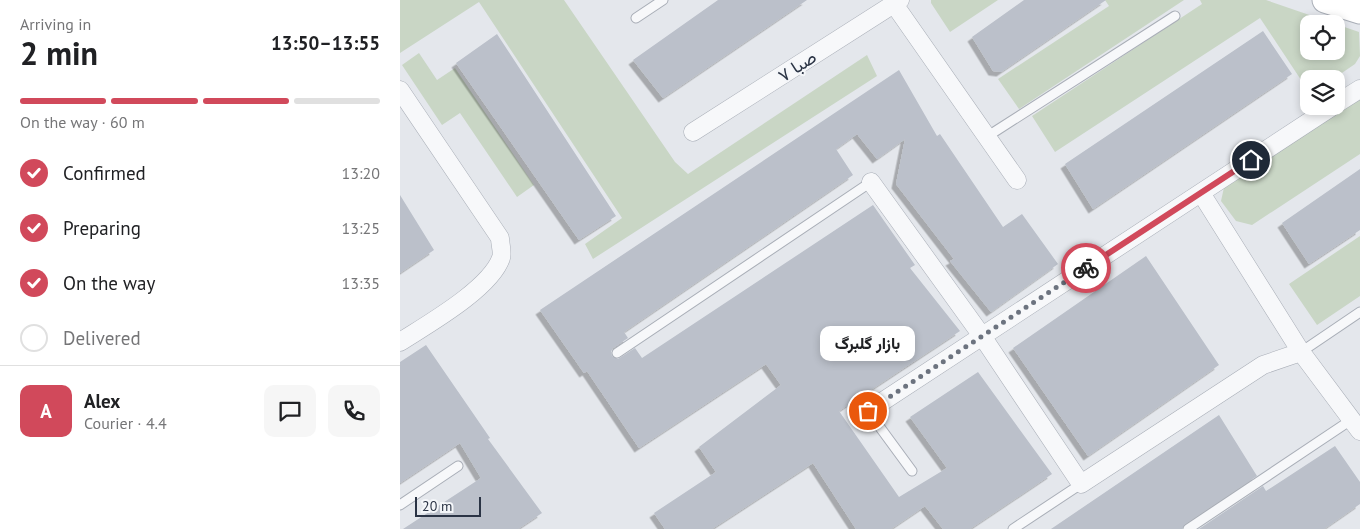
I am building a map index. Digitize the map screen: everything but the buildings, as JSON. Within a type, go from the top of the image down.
[{"type":"street","points":[[1325,0],[1360,11]]},
{"type":"street","points":[[895,1],[1017,180]]},
{"type":"street","name":"صبا ۷","points":[[694,132],[895,1]]},
{"type":"street","points":[[1345,99],[1360,89]]},
{"type":"street","points":[[400,90],[500,238],[501,257],[487,280],[452,308],[400,342]]},
{"type":"street","points":[[868,411],[1320,115]]},
{"type":"street","points":[[871,182],[982,336],[1081,484],[1263,365],[1301,352]]},
{"type":"street","points":[[1201,193],[1301,352],[1356,425]]},
{"type":"lane","points":[[636,18],[663,0]]},
{"type":"lane","points":[[988,136],[1175,16]]},
{"type":"lane","points":[[618,353],[871,182]]},
{"type":"lane","points":[[1301,352],[1360,312]]},
{"type":"lane","points":[[868,411],[912,471]]},
{"type":"lane","points":[[1188,529],[1356,425]]},
{"type":"lane","points":[[400,505],[458,466]]},
{"type":"lane","points":[[1013,529],[1081,484]]},
{"type":"green space","points":[[400,0],[564,0],[675,162],[688,174],[867,55],[877,76],[593,259],[585,244],[622,218],[479,2],[400,53]]},
{"type":"green space","points":[[931,0],[998,0],[950,32],[931,3]]},
{"type":"green space","points":[[1105,0],[1184,0],[1019,109],[998,79],[1109,6]]},
{"type":"green space","points":[[1200,0],[1266,0],[1310,15],[1300,15],[1300,60],[1345,60],[1345,27],[1359,32],[1360,56],[1355,64],[1345,71],[1300,70],[1300,78],[1260,18],[1055,152],[1032,116],[1202,4]]},
{"type":"green space","points":[[419,53],[437,80],[455,68],[534,185],[517,197],[460,113],[442,125],[402,65]]},
{"type":"green space","points":[[1360,97],[1360,154],[1252,225],[1236,221],[1221,201],[1225,183],[1332,115],[1345,115],[1345,107]]},
{"type":"green space","points":[[1360,236],[1360,296],[1317,325],[1289,284]]},
{"type":"way so far","points":[[868,411],[1086,268]]},
{"type":"place","name":"بازار گلبرگ","points":[[868,411]]},
{"type":"route","points":[[1086,268],[1251,160]]}]
